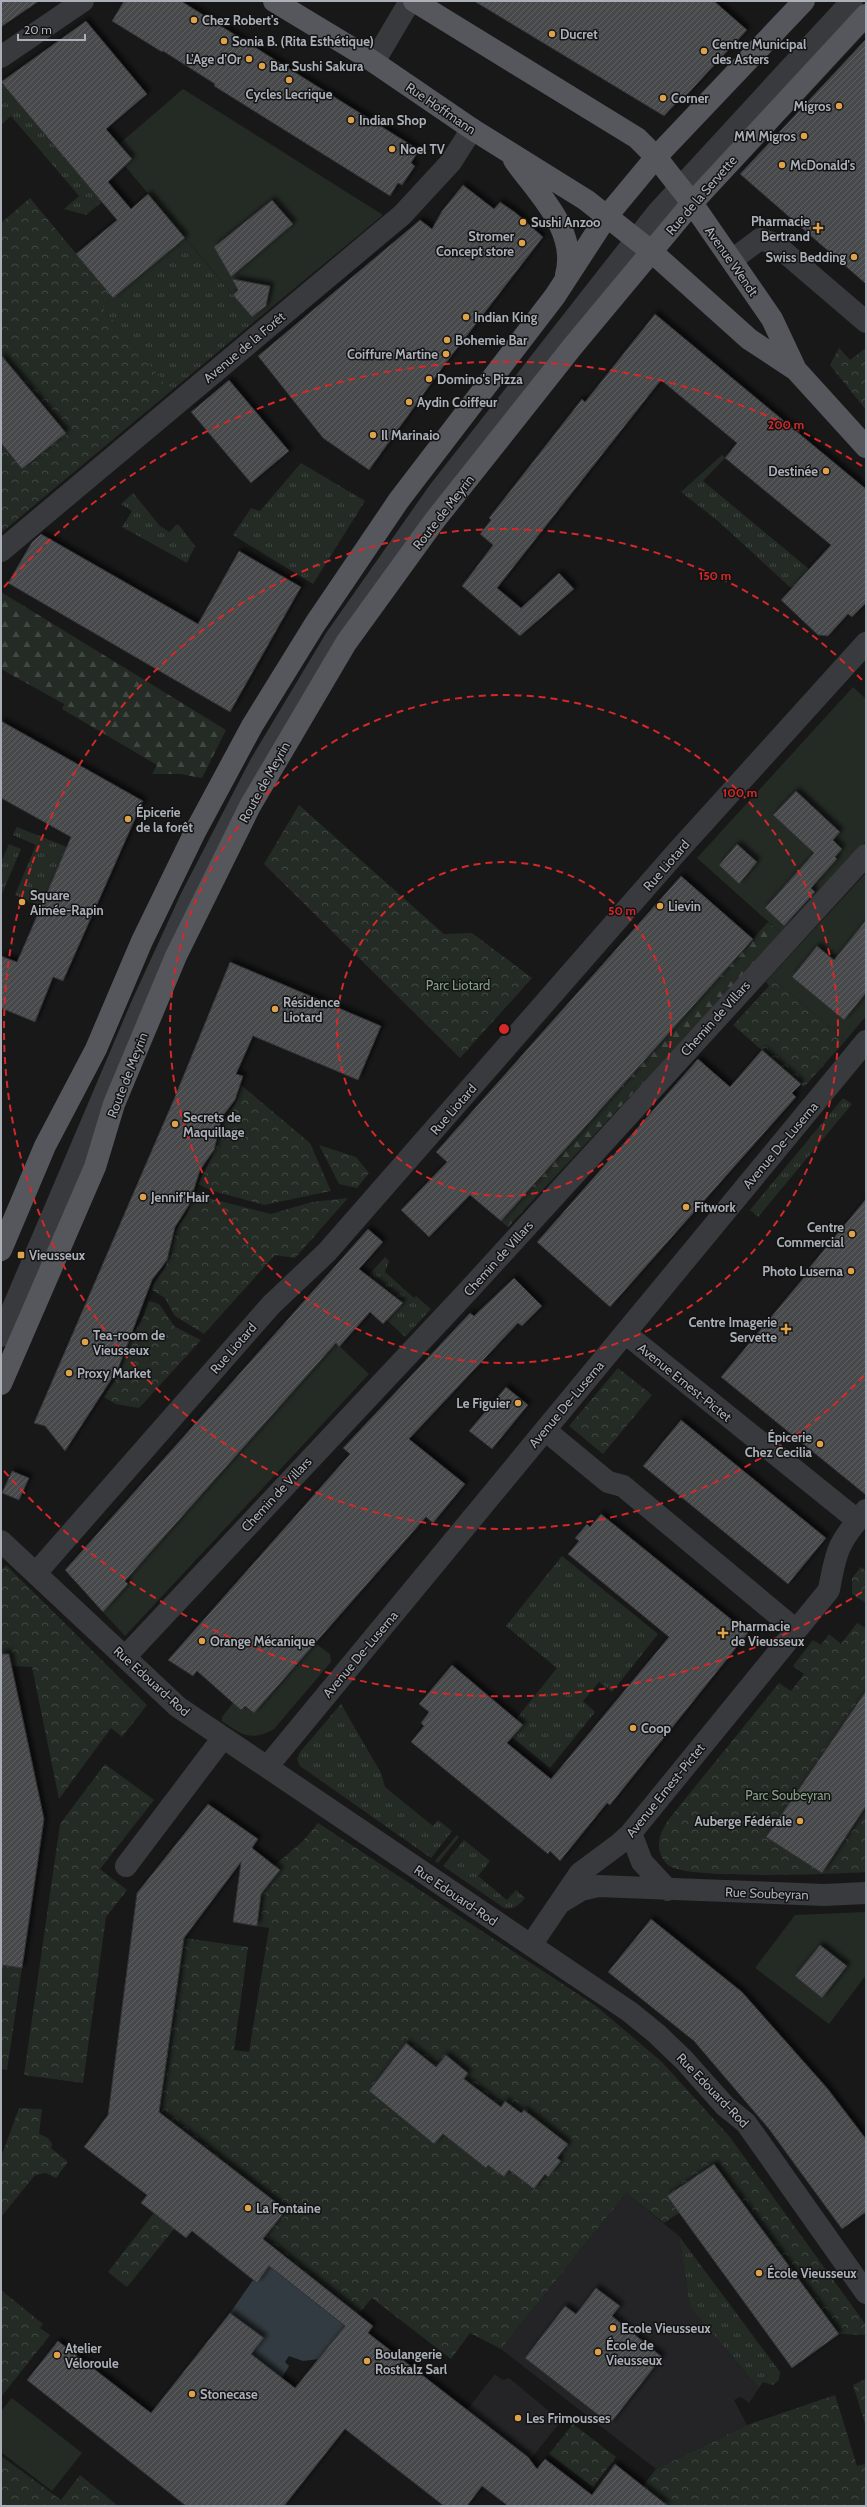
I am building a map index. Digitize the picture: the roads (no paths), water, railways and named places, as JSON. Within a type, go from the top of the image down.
[{"type":"main road","points":[[414,1],[637,138],[656,157]]},
{"type":"main road","points":[[1,1250],[45,1146],[96,1049],[142,941],[195,832],[252,726],[315,624],[382,524],[565,280],[607,216],[656,157],[798,3]]},
{"type":"main road","name":"Rue Hoffmann","points":[[286,4],[472,129],[586,200],[607,216]]},
{"type":"main road","name":"Rue de la Servette","points":[[638,240],[681,188],[866,15]]},
{"type":"main road","points":[[509,152],[562,227],[569,253],[565,280]]},
{"type":"main road","name":"Avenue Wendt","points":[[656,157],[681,188],[772,319],[796,370]]},
{"type":"main road","name":"Avenue Wendt","points":[[607,216],[638,240],[749,339],[796,370],[866,447]]},
{"type":"main road","name":"Route de Meyrin","points":[[1,1384],[95,1167],[114,1104],[176,956],[227,849],[280,751],[346,643],[413,550],[573,346],[638,240]]},
{"type":"street","points":[[1,57],[83,1]]},
{"type":"street","points":[[374,62],[410,1]]},
{"type":"street","points":[[1,1302],[166,920],[209,831],[263,732],[325,631],[379,550],[638,240],[833,1]]},
{"type":"street","points":[[681,188],[852,1]]},
{"type":"street","name":"Avenue de la Forêt","points":[[1,551],[402,215],[451,162],[472,129]]},
{"type":"street","points":[[732,260],[760,239],[774,244],[866,322]]},
{"type":"street","points":[[1,1336],[178,926],[217,844],[278,732],[336,638],[404,538],[638,240]]},
{"type":"street","name":"Rue Liotard","points":[[36,1573],[271,1304],[327,1252],[675,854],[866,643]]},
{"type":"street","name":"Chemin de Villars","points":[[125,1657],[467,1292],[866,854]]},
{"type":"street","name":"Avenue De-Luserna","points":[[267,1767],[866,1041]]},
{"type":"street","name":"Avenue Ernest-Pictet","points":[[531,1944],[563,1901],[570,1886],[580,1873],[607,1854],[631,1833],[829,1590],[837,1549],[862,1515],[625,1333]]},
{"type":"street","points":[[545,1430],[608,1482],[623,1486],[796,1630]]},
{"type":"street","name":"Rue Edouard-Rod","points":[[1,1541],[178,1707],[222,1739],[267,1767],[531,1944],[630,2012],[657,2034],[684,2060],[725,2106],[746,2123],[866,2293]]},
{"type":"street","points":[[126,1866],[222,1739]]},
{"type":"street","points":[[631,1833],[642,1862],[668,1890]]},
{"type":"street","name":"Rue Soubeyran","points":[[563,1901],[581,1890],[598,1886],[668,1890],[824,1895],[866,1893]]},
{"type":"place","name":"Chez Robert's","points":[[194,20]]},
{"type":"place","name":"Ducret","points":[[552,34]]},
{"type":"place","name":"Sonia B. (Rita Esthétique)","points":[[224,41]]},
{"type":"place","name":"Centre Municipal des Asters","points":[[704,51]]},
{"type":"place","name":"L'Age d'Or","points":[[249,59]]},
{"type":"place","name":"Bar Sushi Sakura","points":[[262,66]]},
{"type":"place","name":"Cycles Lecrique","points":[[289,80]]},
{"type":"place","name":"Corner","points":[[663,98]]},
{"type":"place","name":"Migros","points":[[839,106]]},
{"type":"place","name":"Indian Shop","points":[[351,120]]},
{"type":"place","name":"MM Migros","points":[[804,136]]},
{"type":"place","name":"Noel TV","points":[[392,149]]},
{"type":"place","name":"McDonald's","points":[[782,165]]},
{"type":"place","name":"Sushi Anzoo","points":[[523,222]]},
{"type":"place","name":"Pharmacie Bertrand","points":[[818,228]]},
{"type":"place","name":"Stromer Concept store","points":[[522,243]]},
{"type":"place","name":"Swiss Bedding","points":[[854,257]]},
{"type":"place","name":"Indian King","points":[[466,317]]},
{"type":"place","name":"Bohemie Bar","points":[[447,340]]},
{"type":"place","name":"Coiffure Martine","points":[[446,354]]},
{"type":"place","name":"Domino's Pizza","points":[[429,379]]},
{"type":"place","name":"Aydin Coiffeur","points":[[409,402]]},
{"type":"place","name":"Il Marinaio","points":[[373,435]]},
{"type":"place","name":"Destinée","points":[[826,471]]},
{"type":"place","name":"Épicerie de la forêt","points":[[128,819]]},
{"type":"place","name":"Square Aimée-Rapin","points":[[22,902]]},
{"type":"place","name":"Lievin","points":[[660,906]]},
{"type":"place","name":"Résidence Liotard","points":[[275,1009]]},
{"type":"place","name":"Secrets de Maquillage","points":[[175,1124]]},
{"type":"place","name":"Jennif’Hair","points":[[143,1197]]},
{"type":"place","name":"Fitwork","points":[[686,1207]]},
{"type":"place","name":"Centre Commercial","points":[[852,1234]]},
{"type":"place","name":"Vieusseux","points":[[21,1255]]},
{"type":"place","name":"Photo Luserna","points":[[851,1271]]},
{"type":"place","name":"Centre Imagerie Servette","points":[[786,1329]]},
{"type":"place","name":"Tea-room de Vieusseux","points":[[85,1342]]},
{"type":"place","name":"Proxy Market","points":[[69,1373]]},
{"type":"place","name":"Le Figuier","points":[[518,1403]]},
{"type":"place","name":"Épicerie Chez Cecilia","points":[[820,1444]]},
{"type":"place","name":"Pharmacie de Vieusseux","points":[[723,1633]]},
{"type":"place","name":"Orange Mécanique","points":[[202,1641]]},
{"type":"place","name":"Coop","points":[[633,1728]]},
{"type":"place","name":"Auberge Fédérale","points":[[800,1821]]},
{"type":"place","name":"La Fontaine","points":[[248,2208]]},
{"type":"place","name":"École Vieusseux","points":[[759,2273]]},
{"type":"place","name":"Ecole Vieusseux","points":[[613,2328]]},
{"type":"place","name":"École de Vieusseux","points":[[598,2352]]},
{"type":"place","name":"Atelier Véloroule","points":[[57,2355]]},
{"type":"place","name":"Boulangerie Rostkalz Sarl","points":[[367,2361]]},
{"type":"place","name":"Stonecase","points":[[192,2394]]},
{"type":"place","name":"Les Frimousses","points":[[518,2418]]},
{"type":"park label","name":"Parc Liotard","points":[[458,985]]},
{"type":"park label","name":"Parc Soubeyran","points":[[788,1795]]}]
